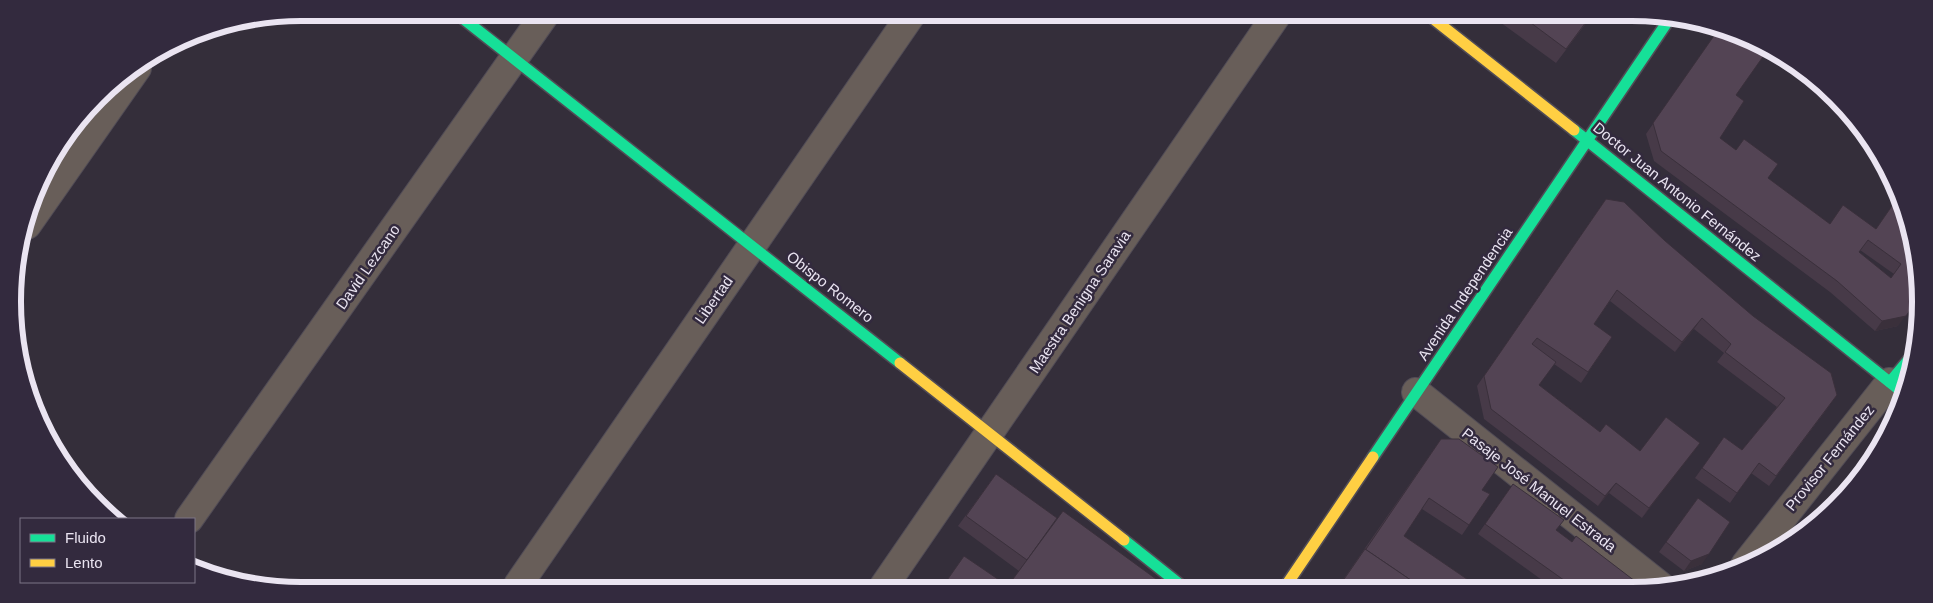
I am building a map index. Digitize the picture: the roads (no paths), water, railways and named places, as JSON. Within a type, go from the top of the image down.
[{"type":"street","name":"Obispo Romero","points":[[466,21],[991,433],[1177,582]]},
{"type":"street","name":"David Lezcano","points":[[190,518],[541,21]]},
{"type":"street","name":"Libertad","points":[[521,582],[907,21]]},
{"type":"street","name":"Maestra Benigna Saravia","points":[[887,582],[1273,21]]},
{"type":"street","name":"Doctor Juan Antonio Fernández","points":[[1436,21],[1896,387]]},
{"type":"street","name":"Avenida Independencia","points":[[1288,582],[1666,24]]},
{"type":"street","points":[[35,213],[127,83]]},
{"type":"street","name":"Provisor Fernández","points":[[1755,553],[1896,387]]},
{"type":"street","name":"Pasaje José Manuel Estrada","points":[[1416,392],[1653,581]]}]
